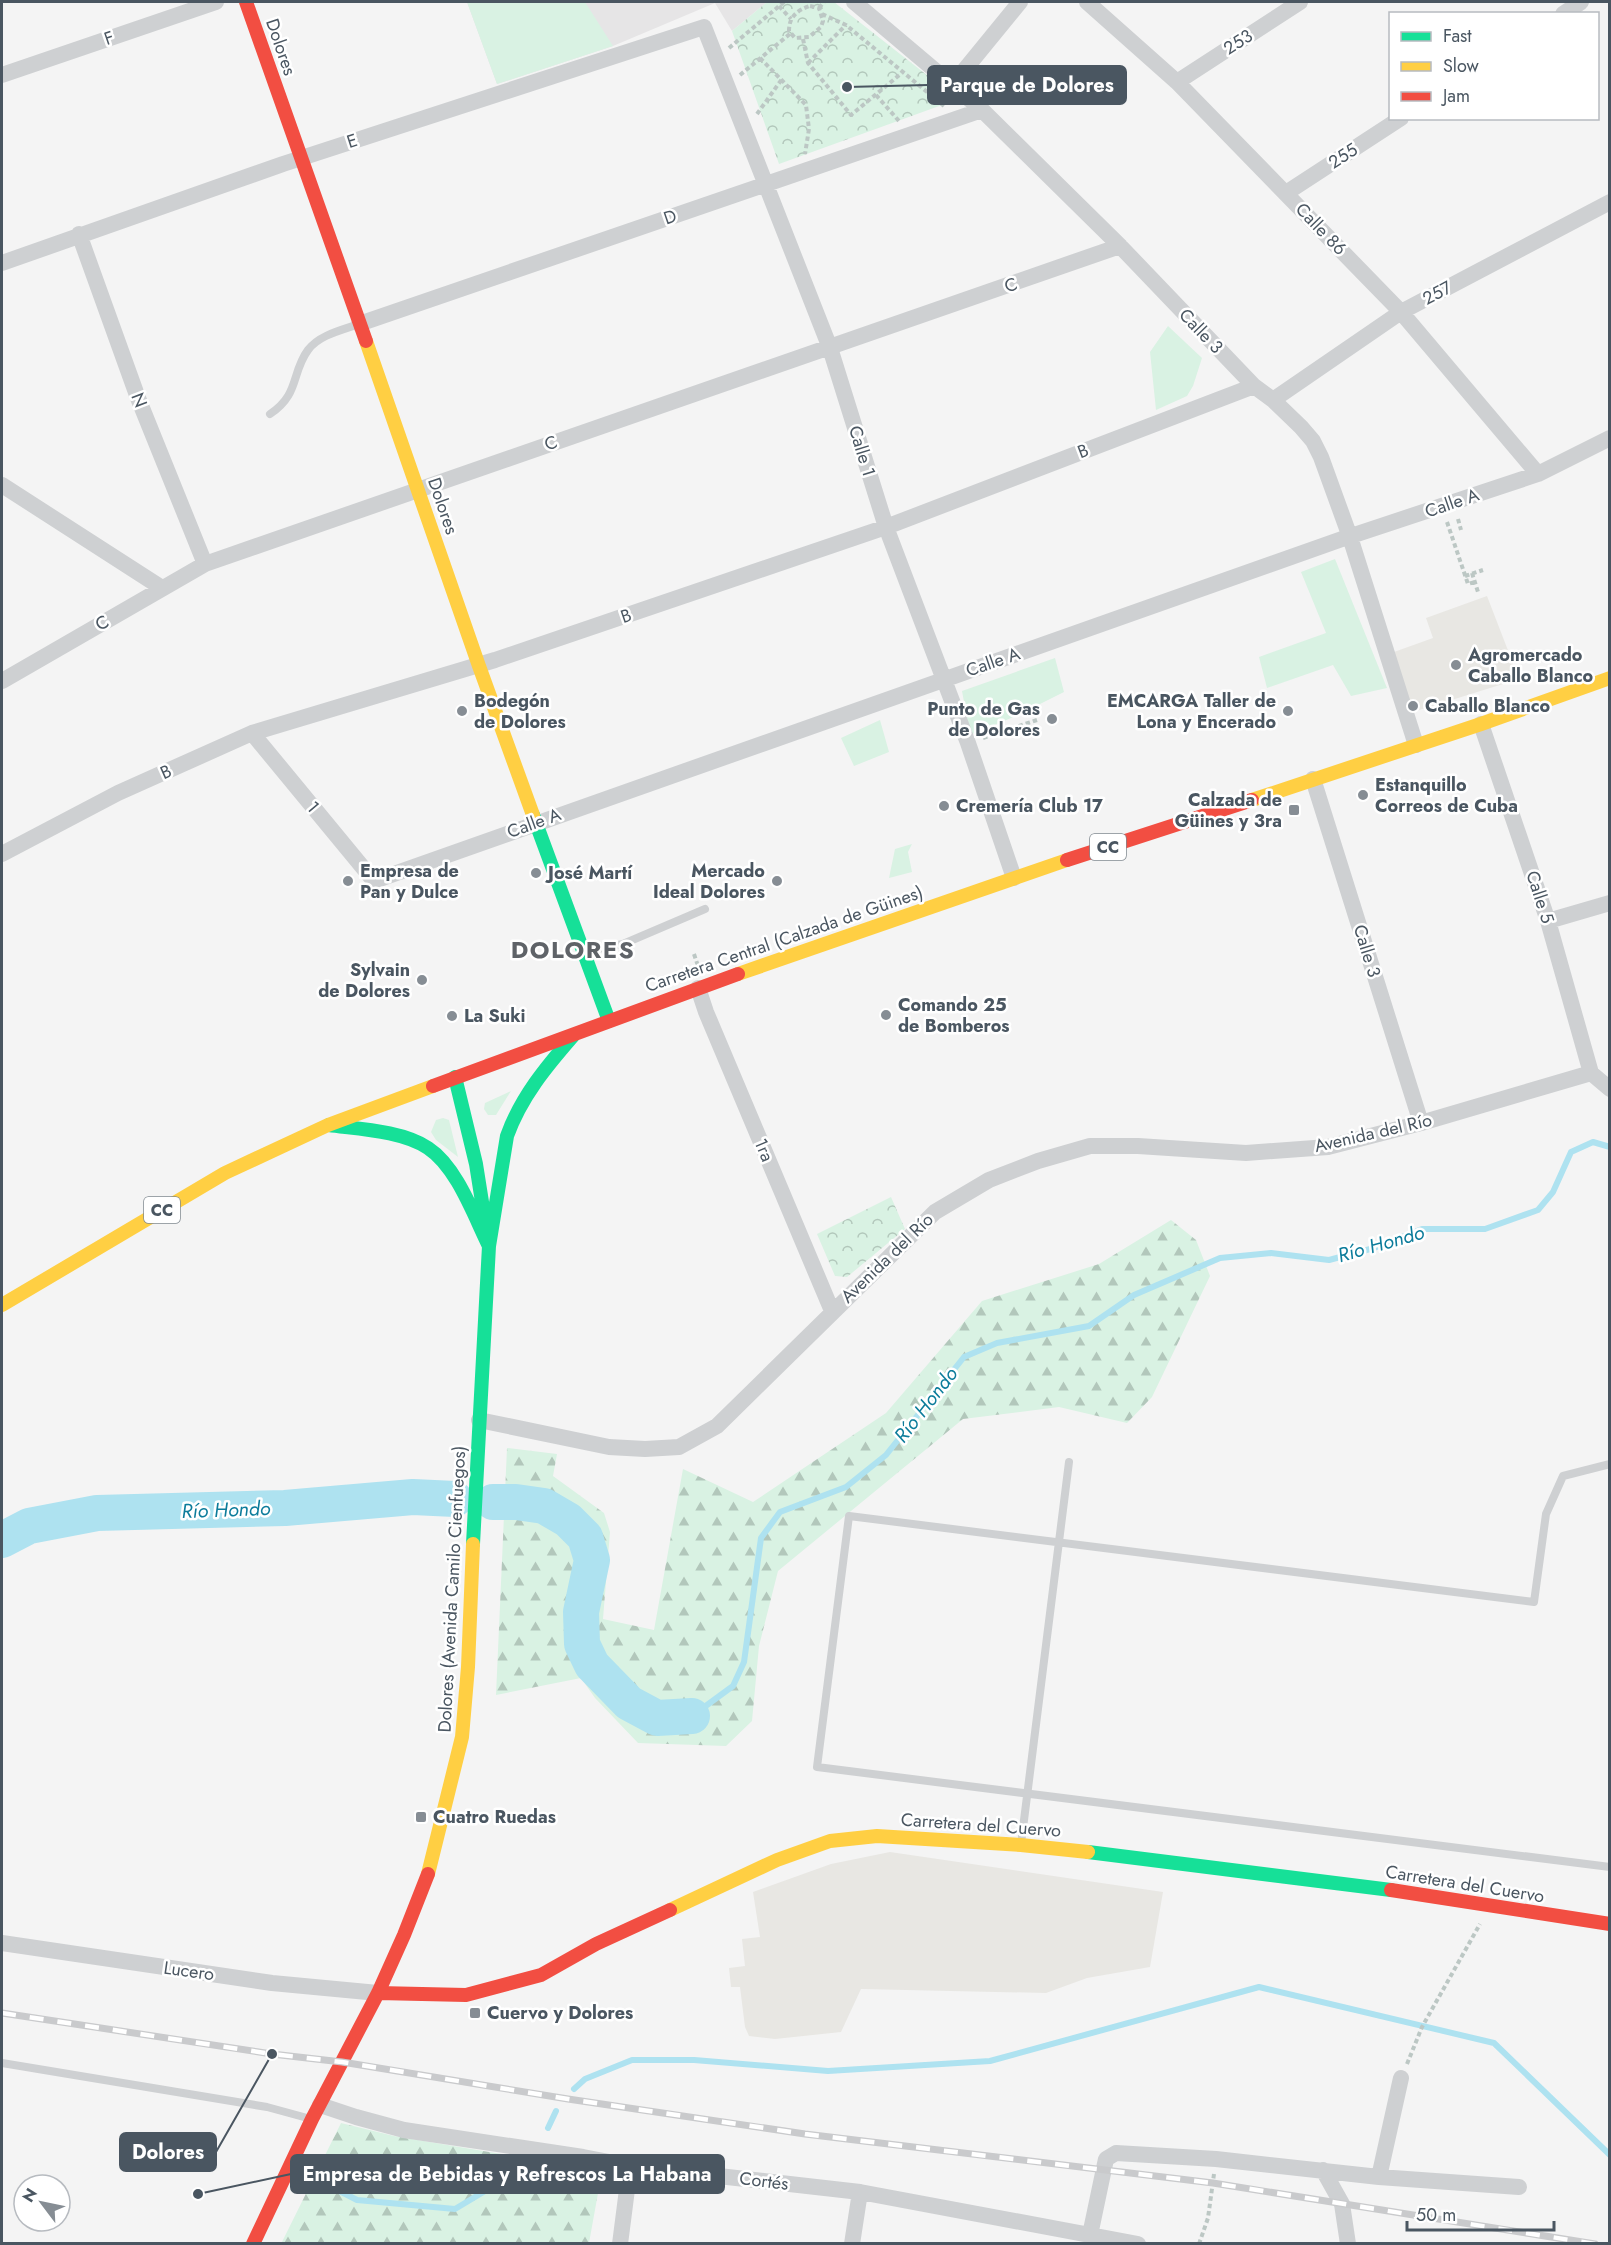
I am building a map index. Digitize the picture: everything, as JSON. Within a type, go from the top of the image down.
[{"type":"main road","name":"Dolores","points":[[246,2],[419,489],[478,666],[609,1021]]},
{"type":"main road","name":"Carretera Central (Calzada de Güines)","points":[[2,1305],[225,1173],[328,1125],[698,988],[1014,878],[1481,724],[1610,678]]},
{"type":"main road","points":[[489,1246],[511,1122],[542,1070],[575,1033]]},
{"type":"main road","name":"Dolores (Avenida Camilo Cienfuegos)","points":[[253,2244],[316,2112],[378,1994],[425,1884],[462,1737],[468,1667],[489,1246],[476,1164],[455,1077]]},
{"type":"main road","points":[[328,1125],[393,1137],[427,1147],[447,1165],[489,1246]]},
{"type":"main road","name":"Carretera del Cuervo","points":[[378,1994],[466,1995],[542,1975],[596,1944],[777,1860],[830,1841],[877,1836],[1021,1845],[1176,1862],[1490,1905],[1610,1924]]},
{"type":"street","name":"F","points":[[2,75],[216,2]]},
{"type":"street","points":[[953,84],[1020,2]]},
{"type":"street","name":"Calle 86","points":[[1086,2],[1177,82],[1401,312],[1538,474]]},
{"type":"street","name":"253","points":[[1177,82],[1300,2]]},
{"type":"street","points":[[1566,12],[1581,2]]},
{"type":"street","name":"Calle 3","points":[[859,5],[982,110],[1119,246],[1254,386],[1273,400],[1313,441],[1350,537],[1416,745]]},
{"type":"street","name":"E","points":[[2,263],[78,234],[301,158],[704,27]]},
{"type":"street","name":"Calle 1","points":[[704,27],[830,348],[886,527],[945,679],[1014,878]]},
{"type":"street","name":"D","points":[[359,324],[982,110]]},
{"type":"street","name":"255","points":[[1286,193],[1398,120]]},
{"type":"street","name":"257","points":[[1273,400],[1401,312],[1610,202]]},
{"type":"street","name":"N","points":[[78,234],[138,398],[206,564]]},
{"type":"street","name":"C","points":[[2,681],[206,564],[1119,246]]},
{"type":"street","name":"B","points":[[2,854],[118,793],[252,733],[478,666],[886,527],[1254,386]]},
{"type":"street","name":"Calle A","points":[[374,881],[1350,537],[1538,474],[1610,438]]},
{"type":"street","points":[[2,486],[162,588]]},
{"type":"street","name":"Calle 5","points":[[1481,724],[1548,921],[1591,1073]]},
{"type":"street","name":"1","points":[[252,733],[374,881]]},
{"type":"street","name":"Calle 3","points":[[1313,779],[1421,1123]]},
{"type":"street","points":[[1548,921],[1610,903]]},
{"type":"street","name":"1ra","points":[[698,988],[706,1012],[832,1311]]},
{"type":"street","points":[[1591,1073],[1610,1089]]},
{"type":"street","name":"Avenida del Río","points":[[479,1420],[609,1447],[645,1449],[679,1447],[717,1426],[935,1212],[989,1180],[1038,1161],[1090,1146],[1138,1146],[1246,1153],[1328,1147],[1421,1123],[1591,1073]]},
{"type":"street","name":"Lucero","points":[[2,1943],[272,1983],[378,1994]]},
{"type":"street","points":[[1379,2177],[1401,2078]]},
{"type":"street","name":"Cortés","points":[[316,2112],[356,2117],[404,2130],[630,2166],[860,2192],[1138,2244]]},
{"type":"street","points":[[1090,2235],[1106,2159],[1116,2153],[1216,2159],[1379,2177],[1519,2187]]},
{"type":"street","points":[[620,2244],[630,2166]]},
{"type":"street","points":[[1323,2170],[1342,2204],[1348,2244]]},
{"type":"street","points":[[852,2244],[860,2192]]},
{"type":"lane","points":[[270,414],[280,408],[289,396],[309,348],[321,338],[359,324]]},
{"type":"lane","points":[[583,952],[623,944],[705,909]]},
{"type":"lane","points":[[1021,1845],[1069,1462]]},
{"type":"lane","points":[[1610,1464],[1563,1476],[1546,1514],[1534,1602],[849,1516],[817,1767],[1610,1867]]},
{"type":"lane","points":[[2,2063],[267,2107],[316,2112]]},
{"type":"path","points":[[717,58],[784,2]]},
{"type":"path","points":[[819,8],[824,2]]},
{"type":"path","points":[[808,63],[846,25],[859,5]]},
{"type":"path","points":[[779,6],[791,19]]},
{"type":"path","points":[[810,6],[819,8],[822,14],[821,27],[816,33],[803,39],[795,38],[789,27],[791,19],[804,8],[810,6]]},
{"type":"path","points":[[822,14],[846,25],[958,118]]},
{"type":"path","points":[[727,85],[791,33]]},
{"type":"path","points":[[803,39],[808,63],[851,115],[903,72]]},
{"type":"path","points":[[760,57],[801,98],[809,114],[802,172]]},
{"type":"path","points":[[746,130],[782,79]]},
{"type":"path","points":[[876,95],[911,134]]},
{"type":"path","points":[[1442,507],[1468,584],[1475,582]]},
{"type":"path","points":[[1465,576],[1483,570]]},
{"type":"path","points":[[1472,573],[1478,592]]},
{"type":"path","points":[[968,743],[1037,720]]},
{"type":"path","points":[[1401,2078],[1422,2027],[1490,1905]]},
{"type":"path","points":[[1199,2244],[1208,2218],[1216,2159]]},
{"type":"shaded area","points":[[467,2],[767,2],[732,31],[715,3],[613,46],[497,84]]},
{"type":"shaded area","name":"Agromercado Caballo Blanco","points":[[1487,596],[1519,679],[1413,712],[1394,652],[1433,638],[1426,618]]},
{"type":"shaded area","points":[[890,1852],[1163,1892],[1150,1967],[1087,1978],[1046,1993],[861,1989],[841,2032],[775,2039],[749,2036],[745,2027],[740,1987],[731,1987],[729,1968],[745,1966],[742,1939],[760,1937],[753,1892],[831,1864]]},
{"type":"green space","points":[[467,2],[585,2],[613,46],[497,84]]},
{"type":"green space","points":[[767,2],[834,2],[956,98],[779,164],[732,31]]},
{"type":"green space","points":[[1168,326],[1202,358],[1193,386],[1187,396],[1156,410],[1150,352]]},
{"type":"green space","points":[[1335,559],[1387,688],[1351,696],[1333,665],[1267,688],[1259,657],[1326,633],[1301,572]]},
{"type":"green space","points":[[1055,658],[1064,692],[1016,716],[970,735],[962,691]]},
{"type":"green space","points":[[880,720],[889,752],[854,766],[841,738]]},
{"type":"green space","points":[[912,844],[908,852],[912,872],[889,878],[895,849]]},
{"type":"green space","points":[[511,1091],[496,1115],[488,1115],[484,1109],[485,1103]]},
{"type":"green space","points":[[443,1118],[449,1120],[458,1157],[436,1140],[431,1132],[436,1120]]},
{"type":"green space","points":[[891,1197],[905,1229],[847,1277],[835,1276],[817,1234]]},
{"type":"green space","points":[[1171,1220],[1196,1240],[1210,1276],[1152,1397],[1127,1423],[1059,1407],[963,1419],[778,1571],[759,1646],[752,1721],[726,1746],[638,1743],[595,1698],[581,1678],[496,1695],[507,1448],[557,1454],[553,1476],[604,1513],[610,1532],[603,1619],[654,1630],[683,1469],[753,1502],[886,1413],[982,1301],[1099,1264]]},
{"type":"green space","points":[[341,2123],[394,2136],[602,2171],[589,2243],[281,2244]]},
{"type":"waterway","name":"Río Hondo","points":[[692,1716],[733,1686],[744,1662],[761,1538],[780,1512],[846,1487],[886,1455],[964,1357],[997,1343],[1089,1326],[1134,1295],[1220,1258],[1271,1253],[1329,1260],[1374,1248],[1422,1229],[1485,1229],[1538,1210],[1553,1192],[1571,1152],[1593,1142],[1610,1147]]},
{"type":"waterway","name":"Río Hondo","points":[[2,1540],[29,1526],[97,1513],[285,1508],[413,1497],[455,1499]]},
{"type":"waterway","name":"Río Hondo","points":[[493,1502],[544,1506],[568,1520],[585,1537],[592,1560],[581,1612],[582,1644],[592,1665],[629,1703],[657,1718],[692,1716]]},
{"type":"waterway","points":[[574,2089],[585,2079],[632,2060],[694,2060],[828,2071],[990,2061],[1259,1987],[1494,2043],[1610,2155]]},
{"type":"waterway","points":[[548,2128],[556,2111]]},
{"type":"waterway","points":[[320,2181],[357,2200],[455,2209],[525,2167]]},
{"type":"railway","points":[[2,2013],[272,2054],[342,2062],[568,2099],[805,2134],[1213,2183],[1595,2244]]},
{"type":"traffic: fast","points":[[533,815],[609,1021]]},
{"type":"traffic: fast","points":[[489,1246],[507,1136],[527,1095],[573,1036]]},
{"type":"traffic: fast","points":[[455,1077],[476,1164],[489,1246],[473,1544]]},
{"type":"traffic: fast","points":[[329,1125],[394,1134],[428,1148],[448,1167],[456,1179],[489,1246]]},
{"type":"traffic: fast","points":[[1088,1852],[1391,1890]]},
{"type":"traffic: slow","points":[[366,341],[533,815]]},
{"type":"traffic: slow","points":[[1252,800],[1481,724],[1610,678]]},
{"type":"traffic: slow","points":[[738,974],[1067,860]]},
{"type":"traffic: slow","points":[[2,1305],[225,1173],[328,1125],[433,1086]]},
{"type":"traffic: slow","points":[[428,1874],[462,1737],[468,1667],[473,1544]]},
{"type":"traffic: slow","points":[[670,1910],[777,1860],[830,1841],[877,1836],[1021,1845],[1088,1852]]},
{"type":"traffic: jam","points":[[246,2],[366,341]]},
{"type":"traffic: jam","points":[[1067,860],[1252,800]]},
{"type":"traffic: jam","points":[[433,1086],[738,974]]},
{"type":"traffic: jam","points":[[253,2244],[312,2119],[378,1993],[428,1874]]},
{"type":"traffic: jam","points":[[1391,1890],[1610,1924]]},
{"type":"traffic: jam","points":[[378,1993],[466,1995],[541,1975],[596,1944],[670,1910]]},
{"type":"place","name":"Parque de Dolores","points":[[847,87]]},
{"type":"place","name":"Agromercado Caballo Blanco","points":[[1456,665]]},
{"type":"place","name":"Caballo Blanco","points":[[1413,706]]},
{"type":"place","name":"Bodegón de Dolores","points":[[462,711]]},
{"type":"place","name":"EMCARGA Taller de Lona y Encerado","points":[[1288,711]]},
{"type":"place","name":"Punto de Gas de Dolores","points":[[1052,719]]},
{"type":"place","name":"Estanquillo Correos de Cuba","points":[[1363,795]]},
{"type":"place","name":"Cremería Club 17","points":[[944,806]]},
{"type":"place","name":"Calzada de Güines y 3ra","points":[[1294,810]]},
{"type":"place","name":"José Martí","points":[[536,873]]},
{"type":"place","name":"Empresa de Pan y Dulce","points":[[348,881]]},
{"type":"place","name":"Mercado Ideal Dolores","points":[[777,881]]},
{"type":"place","name":"Sylvain de Dolores","points":[[422,980]]},
{"type":"place","name":"Comando 25 de Bomberos","points":[[886,1015]]},
{"type":"place","name":"La Suki","points":[[452,1016]]},
{"type":"place","name":"Cuatro Ruedas","points":[[421,1817]]},
{"type":"place","name":"Cuervo y Dolores","points":[[475,2013]]},
{"type":"place","name":"Dolores","points":[[272,2054]]},
{"type":"place","name":"Empresa de Bebidas y Refrescos La Habana","points":[[198,2194]]},
{"type":"district","name":"DOLORES","points":[[573,949]]}]
